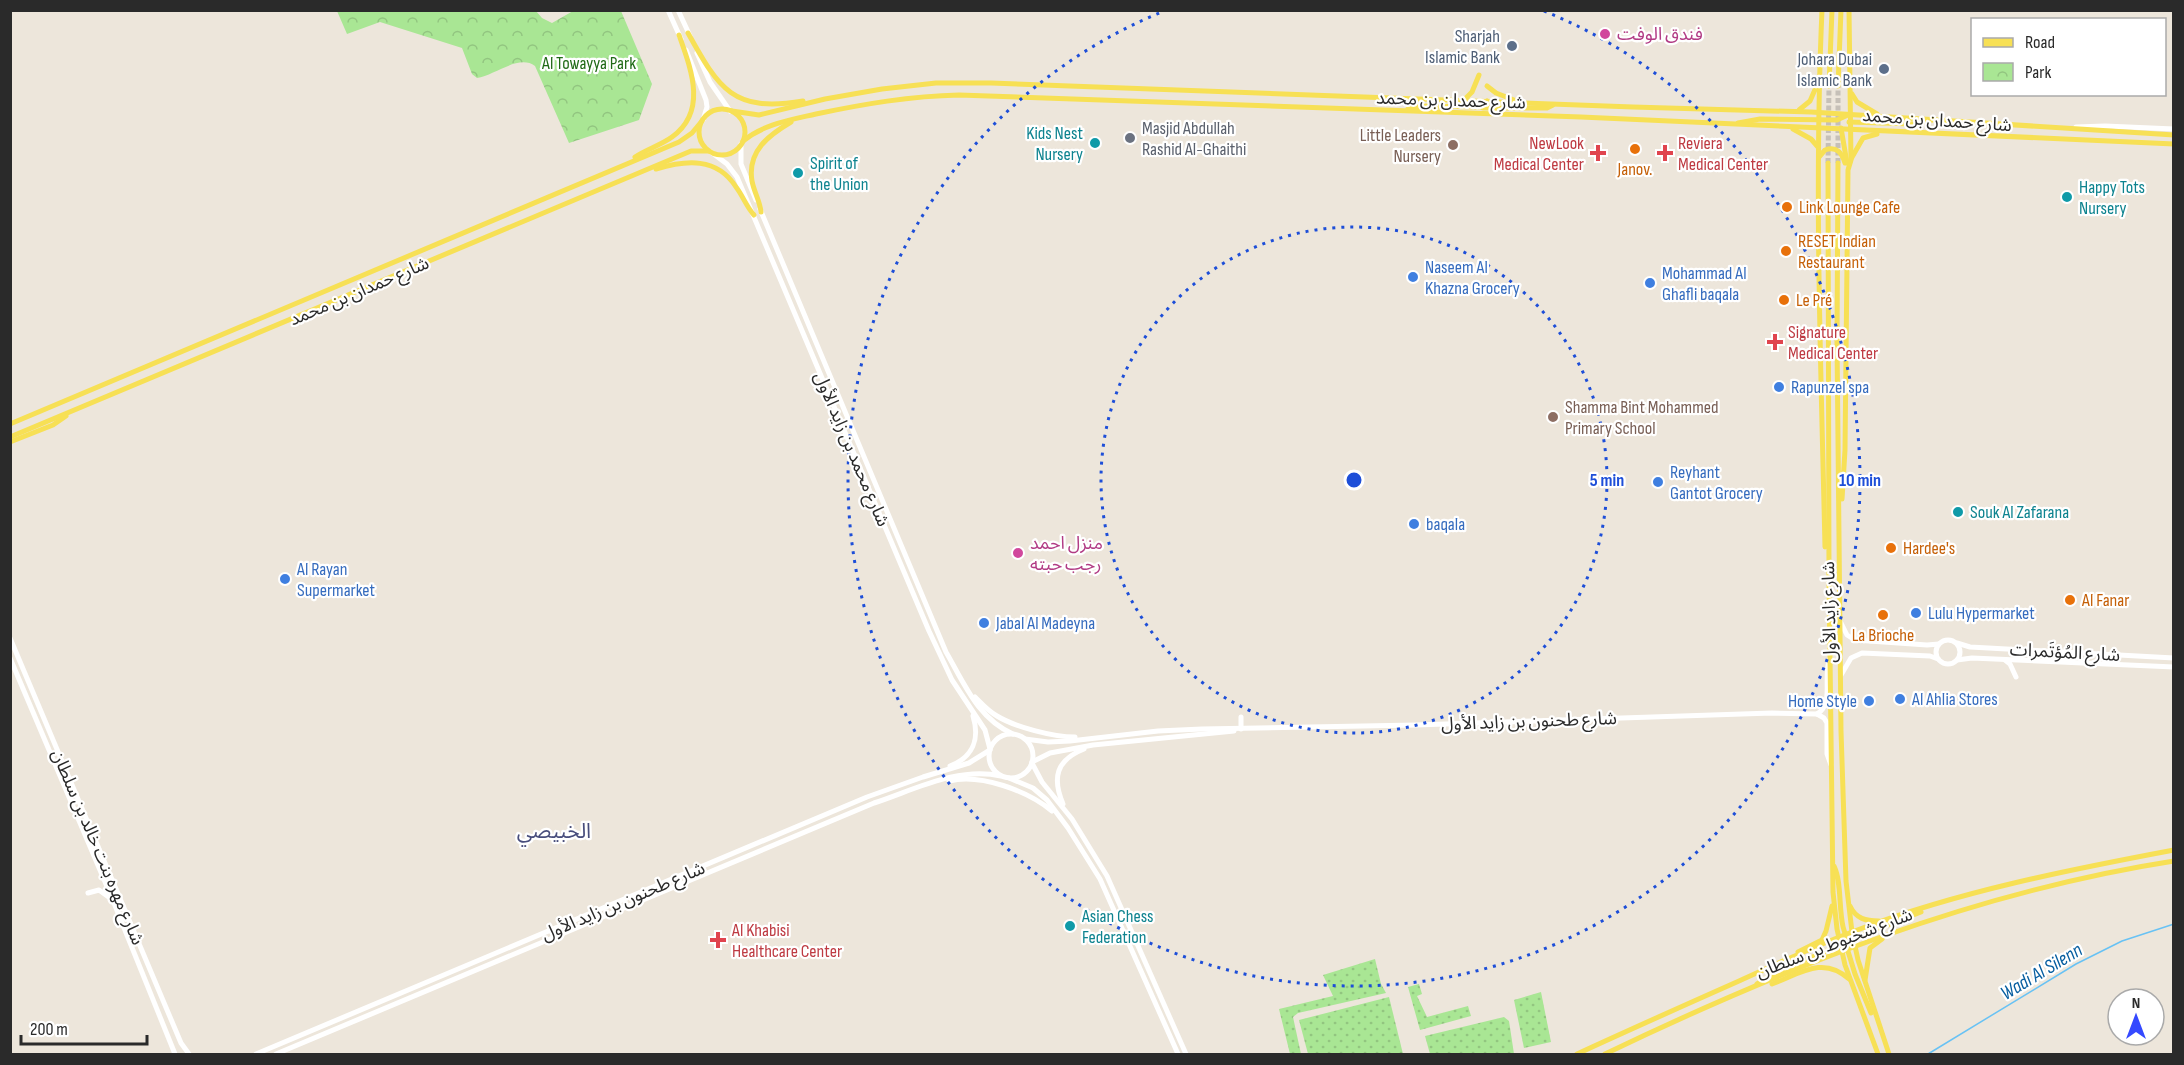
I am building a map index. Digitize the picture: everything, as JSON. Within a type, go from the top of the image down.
[{"type":"main road","points":[[1822,10],[1818,121],[1821,421],[1826,566],[1829,578]]},
{"type":"main road","points":[[1829,86],[1832,10]]},
{"type":"main road","points":[[1839,86],[1841,10]]},
{"type":"main road","points":[[1849,10],[1851,160]]},
{"type":"main road","points":[[688,33],[708,70],[724,88],[741,98],[773,105],[825,99]]},
{"type":"main road","points":[[626,164],[670,138],[685,126],[690,118],[695,92],[679,35]]},
{"type":"main road","points":[[1463,101],[1472,92],[1479,75]]},
{"type":"main road","points":[[1797,111],[1810,101],[1819,78]]},
{"type":"main road","name":"شارع حمدان بن محمد","points":[[731,111],[759,115],[825,99],[892,87],[960,82],[1797,111],[2174,135]]},
{"type":"main road","points":[[1487,86],[1500,95],[1522,102]]},
{"type":"main road","points":[[1850,92],[1857,102],[1881,116]]},
{"type":"main road","name":"شارع حمدان بن محمد","points":[[742,143],[760,129],[795,119],[885,100],[959,94],[1734,124],[2174,144]]},
{"type":"main road","points":[[1404,111],[1421,106],[1480,107],[1487,101]]},
{"type":"main road","points":[[1477,114],[1486,107],[1547,108],[1555,104]]},
{"type":"main road","points":[[720,109],[731,111],[743,123],[745,131],[742,143],[728,153],[710,151],[700,138],[702,121],[713,111],[720,109]]},
{"type":"main road","points":[[1819,112],[1830,115],[1838,121],[1842,129],[1848,170],[1845,450],[1839,521]]},
{"type":"main road","points":[[1818,128],[1850,114]]},
{"type":"main road","points":[[1734,124],[1760,118],[1915,124],[1934,119]]},
{"type":"main road","points":[[761,212],[751,178],[754,158],[765,139],[795,119]]},
{"type":"main road","name":"شارع حمدان بن محمد","points":[[10,424],[683,140],[692,134],[702,121]]},
{"type":"main road","points":[[1789,127],[1810,139],[1818,147]]},
{"type":"main road","points":[[1848,170],[1863,138],[1882,132]]},
{"type":"main road","points":[[1818,160],[1825,150],[1835,149],[1842,155],[1848,170]]},
{"type":"main road","name":"شارع حمدان بن محمد","points":[[10,437],[691,151],[710,151]]},
{"type":"main road","points":[[629,177],[680,162],[709,165],[721,171],[731,180],[754,215]]},
{"type":"main road","name":"شارع زايد الأول","points":[[1828,163],[1829,578],[1833,892],[1846,942],[1850,980],[1878,1054]]},
{"type":"main road","name":"شارع زايد الأول","points":[[1838,163],[1837,342],[1843,826],[1848,901],[1846,942]]},
{"type":"main road","points":[[10,442],[56,423],[69,413]]},
{"type":"main road","name":"شارع شخبوط بن سلطان","points":[[1605,1054],[1752,988],[1887,920],[1939,903],[2074,869],[2174,850]]},
{"type":"main road","name":"شارع شخبوط بن سلطان","points":[[1577,1054],[1793,957],[1846,942],[1854,947],[1893,932],[2039,888],[2174,861]]},
{"type":"main road","points":[[1832,863],[1837,876],[1846,942],[1867,1005],[1875,1018]]},
{"type":"main road","points":[[1793,957],[1823,937],[1830,918],[1833,892]]},
{"type":"main road","points":[[1848,901],[1853,912],[1860,918],[1887,920]]},
{"type":"main road","points":[[1846,942],[1939,903]]},
{"type":"main road","points":[[1865,985],[1866,963],[1870,948],[1893,932]]},
{"type":"main road","points":[[1854,947],[1875,1018],[1889,1054]]},
{"type":"main road","points":[[1752,988],[1771,984],[1819,966],[1837,970],[1850,980]]},
{"type":"street","points":[[668,10],[705,92],[707,107],[702,121]]},
{"type":"street","points":[[678,10],[710,82],[731,111]]},
{"type":"street","points":[[2064,128],[2105,126],[2174,129]]},
{"type":"street","name":"شارع محمد بن زايد الأول","points":[[742,143],[741,164],[933,623],[966,687],[986,717],[1013,734]]},
{"type":"street","name":"شارع محمد بن زايد الأول","points":[[710,151],[727,164],[737,177],[929,631],[952,680],[985,730],[990,749]]},
{"type":"street","points":[[1840,621],[1848,635],[1855,640],[1927,645],[1939,644],[1948,639],[1957,643],[1960,652],[1957,660],[1948,664],[1930,656],[1862,652],[1851,658],[1841,675]]},
{"type":"street","name":"شارع مهره بنت خالد بن سلطان","points":[[10,638],[171,1021],[189,1054]]},
{"type":"street","name":"شارع المُؤتَمرات","points":[[1957,643],[1970,647],[2174,658]]},
{"type":"street","points":[[1938,659],[1936,653],[1939,644]]},
{"type":"street","name":"شارع مهره بنت خالد بن سلطان","points":[[10,658],[175,1054]]},
{"type":"street","points":[[1830,658],[1826,672],[1826,704],[1824,709],[1817,714],[1827,723],[1827,754],[1832,766]]},
{"type":"street","points":[[2004,659],[2010,664],[2016,677]]},
{"type":"street","name":"شارع المُؤتَمرات","points":[[1957,660],[2004,659],[2174,667]]},
{"type":"street","points":[[966,687],[992,713],[1011,722],[1066,737],[1113,736]]},
{"type":"street","points":[[923,777],[955,764],[970,753],[975,744],[976,734],[970,709]]},
{"type":"street","name":"شارع طحنون بن زايد الأول","points":[[1025,739],[1058,742],[1158,731],[1772,713],[1817,714]]},
{"type":"street","points":[[1241,717],[1241,729]]},
{"type":"street","name":"شارع طحنون بن زايد الأول","points":[[1032,762],[1050,753],[1093,745],[1204,735],[1241,729]]},
{"type":"street","points":[[1067,810],[1042,782],[1032,762],[1032,750],[1025,739],[1013,734],[997,739],[990,749],[990,765],[1001,776],[1041,794],[1061,818],[1105,889],[1178,1054]]},
{"type":"street","points":[[1093,745],[1068,757],[1058,772],[1058,789],[1067,810],[1107,876],[1186,1054]]},
{"type":"street","name":"شارع طحنون بن زايد الأول","points":[[256,1054],[794,828],[923,777],[969,763],[990,749]]},
{"type":"street","points":[[1009,778],[1025,773],[1032,762]]},
{"type":"street","name":"شارع طحنون بن زايد الأول","points":[[276,1054],[874,803],[964,774],[986,773],[1001,776]]},
{"type":"street","points":[[927,785],[961,779],[981,780],[1028,795],[1061,818]]},
{"type":"street","points":[[88,893],[95,890],[102,891],[114,903]]},
{"type":"green space","name":"Al Towayya Park","points":[[337,11],[536,11],[542,18],[552,23],[573,11],[621,11],[652,84],[639,120],[569,143],[535,66],[522,62],[477,78],[472,74],[462,48],[380,22],[347,34]]},
{"type":"green space","points":[[1375,959],[1381,984],[1386,993],[1298,1013],[1293,1017],[1301,1054],[1290,1054],[1279,1009],[1333,996],[1323,975]]},
{"type":"green space","points":[[1419,984],[1422,994],[1417,996],[1427,1017],[1468,1006],[1471,1016],[1420,1030],[1408,987]]},
{"type":"green space","points":[[1541,992],[1551,1042],[1524,1048],[1514,1000]]},
{"type":"green space","points":[[1389,997],[1403,1054],[1308,1054],[1299,1020]]},
{"type":"green space","points":[[1504,1017],[1509,1021],[1514,1054],[1430,1054],[1425,1036]]},
{"type":"waterway","name":"Wadi Al Silenn","points":[[1928,1054],[2076,964],[2122,941],[2174,924]]},
{"type":"tunnel","points":[[1828,163],[1829,86]]},
{"type":"tunnel","points":[[1838,86],[1838,163]]},
{"type":"place","name":"فندق الوفت","points":[[1605,34]]},
{"type":"place","name":"Sharjah Islamic Bank","points":[[1512,46]]},
{"type":"place","name":"Johara Dubai Islamic Bank","points":[[1884,69]]},
{"type":"place","name":"Masjid Abdullah Rashid Al-Ghaithi","points":[[1130,138]]},
{"type":"place","name":"Kids Nest Nursery","points":[[1095,143]]},
{"type":"place","name":"Little Leaders Nursery","points":[[1453,145]]},
{"type":"place","name":"Janov.","points":[[1635,149]]},
{"type":"place","name":"NewLook Medical Center","points":[[1598,153]]},
{"type":"place","name":"Reviera Medical Center","points":[[1665,153]]},
{"type":"place","name":"Spirit of the Union","points":[[798,173]]},
{"type":"place","name":"Happy Tots Nursery","points":[[2067,197]]},
{"type":"place","name":"Link Lounge Cafe","points":[[1787,207]]},
{"type":"place","name":"RESET Indian Restaurant","points":[[1786,251]]},
{"type":"place","name":"Naseem Al Khazna Grocery","points":[[1413,277]]},
{"type":"place","name":"Mohammad Al Ghafli baqala","points":[[1650,283]]},
{"type":"place","name":"Le Pré","points":[[1784,300]]},
{"type":"place","name":"Signature Medical Center","points":[[1775,342]]},
{"type":"place","name":"Rapunzel spa","points":[[1779,387]]},
{"type":"place","name":"Shamma Bint Mohammed Primary School","points":[[1553,417]]},
{"type":"place","name":"Reyhant Gantot Grocery","points":[[1658,482]]},
{"type":"place","name":"Souk Al Zafarana","points":[[1958,512]]},
{"type":"place","name":"baqala","points":[[1414,524]]},
{"type":"place","name":"Hardee's","points":[[1891,548]]},
{"type":"place","name":"منزل احمد رجب حبته","points":[[1018,553]]},
{"type":"place","name":"Al Rayan Supermarket","points":[[285,579]]},
{"type":"place","name":"Al Fanar","points":[[2070,600]]},
{"type":"place","name":"Lulu Hypermarket","points":[[1916,613]]},
{"type":"place","name":"La Brioche","points":[[1883,615]]},
{"type":"place","name":"Jabal Al Madeyna","points":[[984,623]]},
{"type":"place","name":"Al Ahlia Stores","points":[[1900,699]]},
{"type":"place","name":"Home Style","points":[[1869,701]]},
{"type":"place","name":"Asian Chess Federation","points":[[1070,926]]},
{"type":"place","name":"Al Khabisi Healthcare Center","points":[[718,940]]},
{"type":"district","name":"الخبيصي","points":[[554,831]]}]
